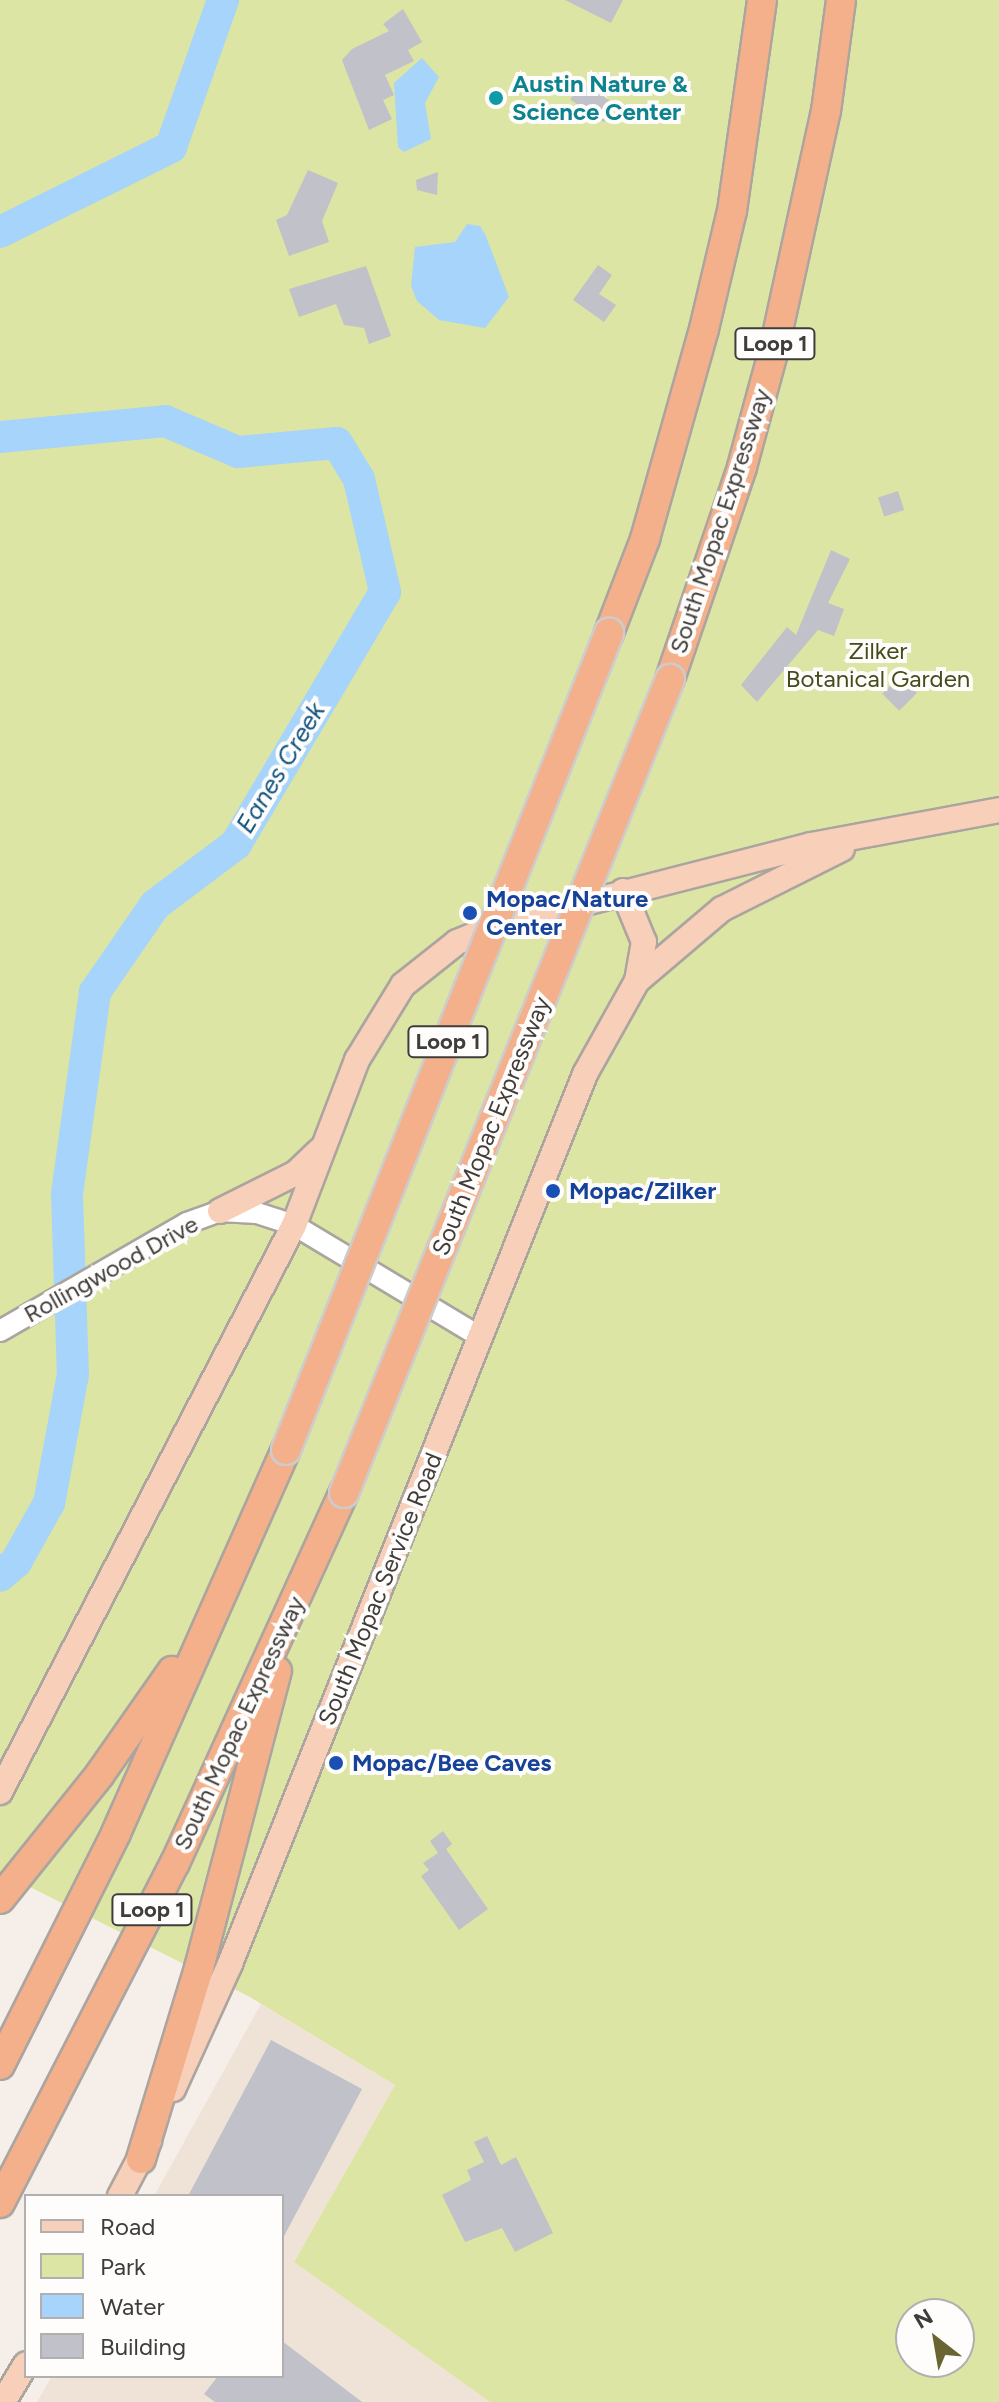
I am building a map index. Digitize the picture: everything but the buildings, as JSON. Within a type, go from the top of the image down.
[{"type":"highway","name":"Loop 1","points":[[0,2065],[116,1833],[205,1625],[286,1450],[645,539],[708,315],[732,211],[762,0]]},
{"type":"highway","name":"South Mopac Expressway","points":[[0,2203],[175,1863],[344,1493],[670,679],[742,467],[774,349],[815,170],[841,0]]},
{"type":"highway","points":[[141,2159],[199,1968],[291,1610]]},
{"type":"highway","points":[[0,1899],[100,1774],[205,1625]]},
{"type":"main road","points":[[0,1792],[294,1225],[368,1035],[425,964],[496,926],[623,891],[876,834],[999,810]]},
{"type":"main road","points":[[637,981],[722,909],[876,834]]},
{"type":"main road","points":[[623,891],[644,942],[637,981]]},
{"type":"main road","name":"South Mopac Service Road","points":[[121,2194],[141,2159],[236,1950],[585,1074],[637,981]]},
{"type":"main road","points":[[220,1211],[296,1173],[324,1146]]},
{"type":"main road","points":[[3,2402],[24,2367]]},
{"type":"street","name":"Rollingwood Drive","points":[[6,1328],[128,1257],[220,1211],[257,1213],[294,1225],[479,1336]]},
{"type":"shaded area","points":[[261,2004],[395,2085],[294,2262],[490,2402],[37,2402],[51,2378],[284,2378],[284,2194],[155,2194]]},
{"type":"green space","name":"Zilker Botanical Garden","points":[[0,0],[999,0],[999,2402],[490,2402],[294,2262],[395,2085],[250,1997],[0,1872]]},
{"type":"water","points":[[220,0],[226,0],[224,29],[191,96]]},
{"type":"water","points":[[422,58],[439,77],[425,103],[431,139],[404,152],[398,147],[394,83]]},
{"type":"water","points":[[467,224],[480,226],[486,236],[509,297],[485,328],[439,320],[417,301],[411,286],[415,247],[455,242]]},
{"type":"waterway","name":"Eanes Creek","points":[[0,232],[171,147],[223,0]]},
{"type":"waterway","name":"Eanes Creek","points":[[0,437],[165,421],[238,452],[337,443],[359,479],[385,592],[236,844],[155,905],[95,992],[67,1195],[73,1374],[49,1503],[16,1562],[0,1576]]},
{"type":"place","name":"Austin Nature & Science Center","points":[[496,98]]},
{"type":"place","name":"Mopac/Nature Center","points":[[470,913]]},
{"type":"place","name":"Mopac/Zilker","points":[[553,1191]]},
{"type":"place","name":"Mopac/Bee Caves","points":[[336,1763]]}]
